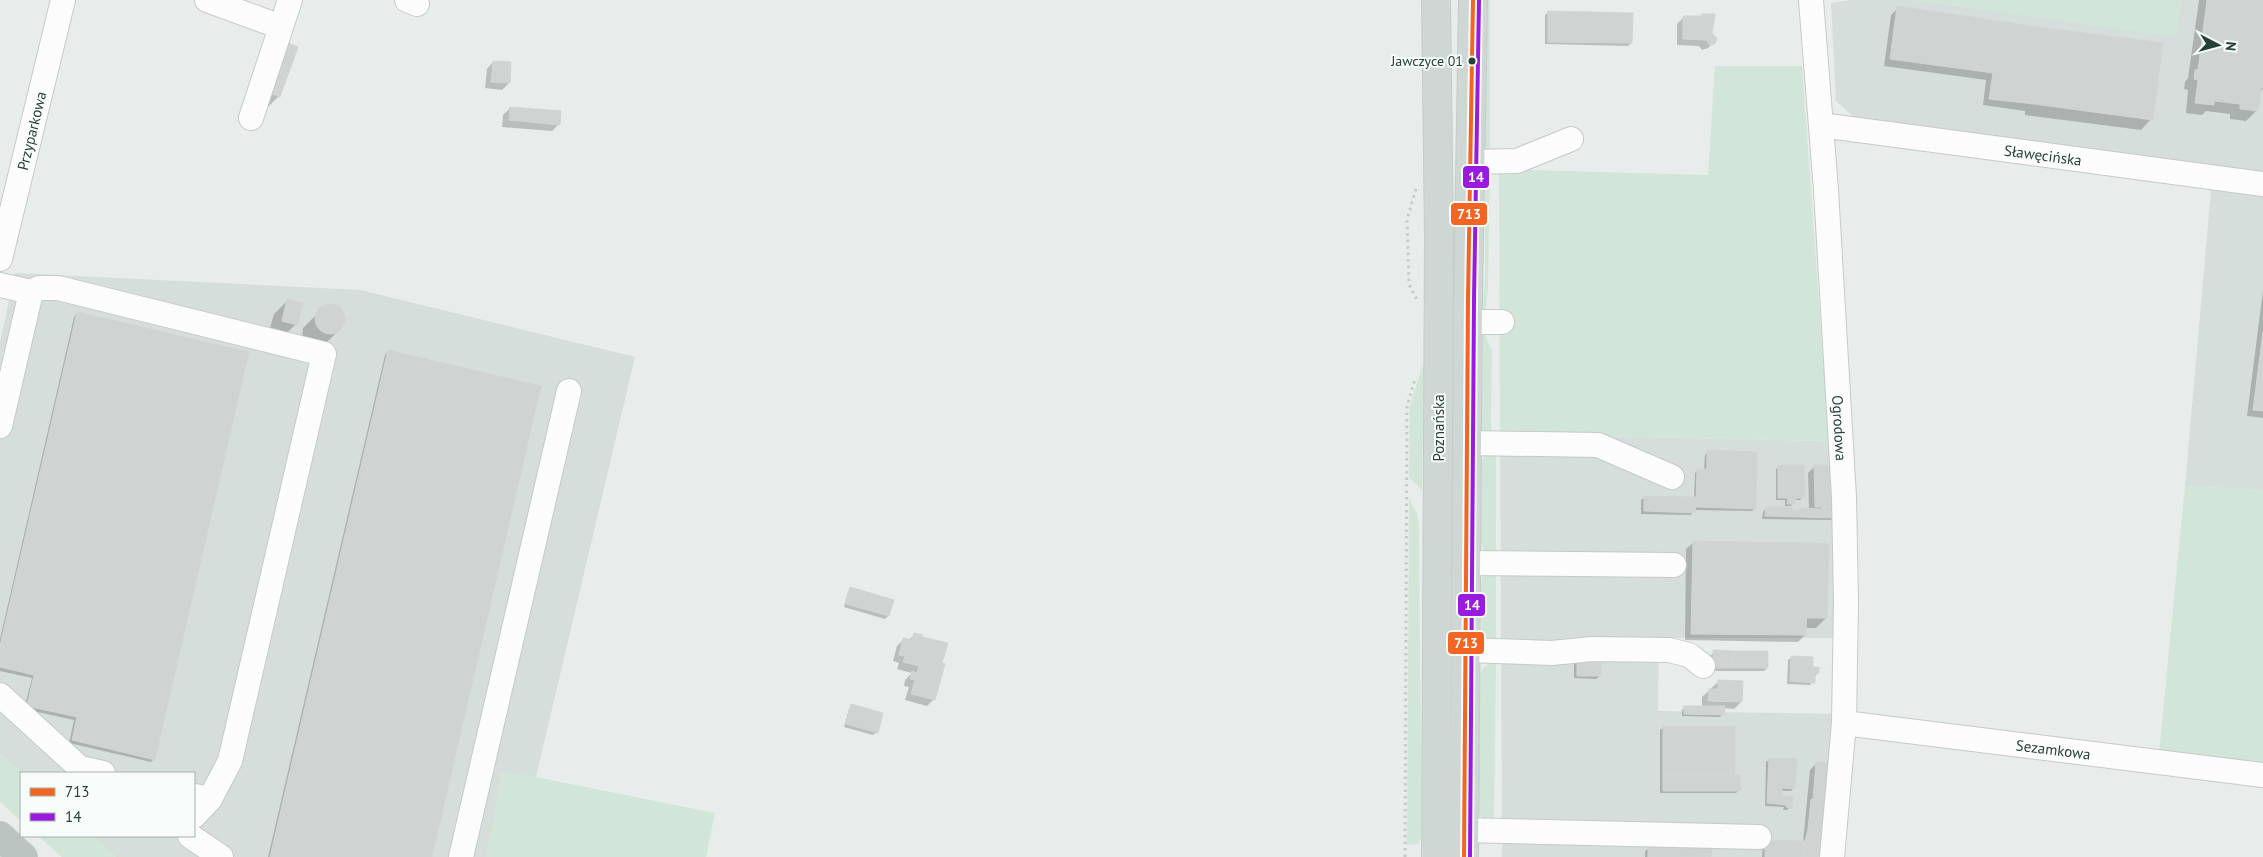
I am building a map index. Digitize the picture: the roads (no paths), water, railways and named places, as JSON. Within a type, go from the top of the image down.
[{"type":"highway","points":[[0,836],[24,857]]},
{"type":"main road","name":"Poznańska","points":[[1436,0],[1439,239],[1436,857]]},
{"type":"main road","name":"Poznańska","points":[[1464,857],[1468,322],[1473,0]]},
{"type":"street","name":"Przyparkowa","points":[[0,259],[63,0]]},
{"type":"street","points":[[207,0],[281,26]]},
{"type":"street","points":[[251,118],[290,0]]},
{"type":"street","name":"Ogrodowa","points":[[1811,0],[1822,125],[1844,497],[1846,602],[1844,724],[1832,857]]},
{"type":"street","name":"Sławęcińska","points":[[1822,125],[2263,184]]},
{"type":"street","points":[[1470,162],[1517,160],[1571,139]]},
{"type":"street","points":[[0,285],[31,292],[39,288],[58,288],[324,354],[230,761],[199,804]]},
{"type":"street","points":[[0,426],[31,292]]},
{"type":"street","points":[[1468,322],[1502,322]]},
{"type":"street","points":[[461,857],[569,391]]},
{"type":"street","points":[[1467,443],[1598,445],[1672,477]]},
{"type":"street","points":[[1466,563],[1674,565]]},
{"type":"street","points":[[1465,650],[1552,653],[1592,649],[1669,650],[1689,655],[1703,666]]},
{"type":"street","points":[[0,695],[80,768],[98,772]]},
{"type":"street","name":"Sezamkowa","points":[[1844,724],[2263,775]]},
{"type":"street","points":[[1464,830],[1759,837]]},
{"type":"street","points":[[191,837],[221,857]]},
{"type":"place","name":"Jawczyce 01","points":[[1472,61]]}]
